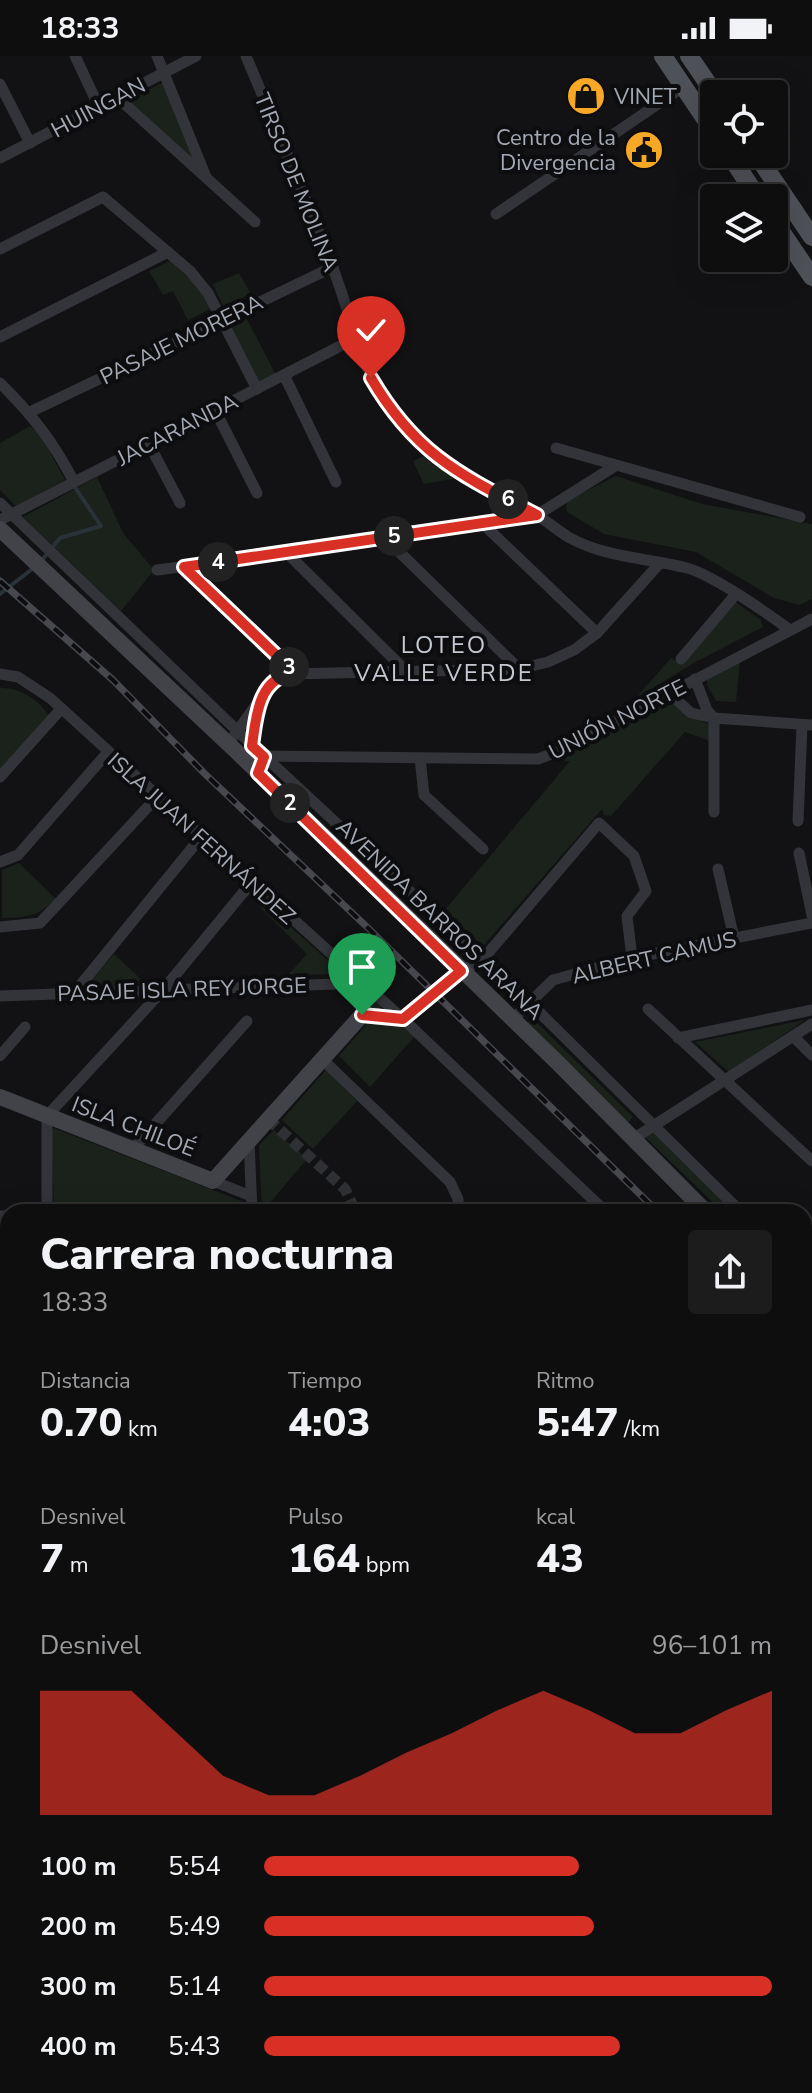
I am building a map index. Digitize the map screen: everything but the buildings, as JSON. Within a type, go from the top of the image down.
[{"type":"main road","points":[[663,56],[700,112]]},
{"type":"main road","points":[[689,56],[704,80]]},
{"type":"main road","points":[[683,87],[700,92]]},
{"type":"main road","points":[[765,168],[812,237]]},
{"type":"main road","points":[[788,241],[809,272]]},
{"type":"main road","name":"AVENIDA BARROS ARANA","points":[[0,529],[239,743],[461,971],[698,1204]]},
{"type":"main road","points":[[213,1181],[362,1015],[403,1019],[461,971]]},
{"type":"main road","name":"ISLA CHILOÉ","points":[[0,1097],[213,1181]]},
{"type":"street","points":[[75,56],[99,107]]},
{"type":"street","points":[[157,56],[208,181]]},
{"type":"street","name":"HUINGAN","points":[[0,158],[196,56]]},
{"type":"street","name":"TIRSO DE MOLINA","points":[[246,56],[333,267],[354,339],[382,396],[423,446],[467,478],[537,515],[568,537],[622,556],[690,569],[736,594],[790,630]]},
{"type":"street","points":[[0,84],[30,143]]},
{"type":"street","points":[[496,214],[683,87]]},
{"type":"street","points":[[117,97],[255,222]]},
{"type":"street","points":[[0,249],[103,197],[190,271],[208,293],[257,389]]},
{"type":"street","points":[[0,337],[168,252]]},
{"type":"street","name":"PASAJE MORERA","points":[[30,412],[333,267]]},
{"type":"street","name":"JACARANDA","points":[[5,517],[354,339]]},
{"type":"street","points":[[284,375],[336,482]]},
{"type":"street","points":[[0,383],[30,412],[54,444],[74,482]]},
{"type":"street","points":[[215,410],[257,493]]},
{"type":"street","points":[[149,444],[180,503]]},
{"type":"street","points":[[556,448],[800,517]]},
{"type":"street","points":[[157,570],[537,515],[615,466]]},
{"type":"street","name":"AVENIDA BARROS ARANA","points":[[0,503],[5,517],[239,743]]},
{"type":"street","points":[[481,522],[597,633]]},
{"type":"street","points":[[385,538],[519,669]]},
{"type":"street","points":[[287,553],[408,673]]},
{"type":"street","points":[[239,743],[258,702],[287,674],[519,669],[562,657],[597,633],[660,563]]},
{"type":"street","points":[[184,567],[295,673]]},
{"type":"street","points":[[681,659],[736,594]]},
{"type":"street","name":"UNIÓN NORTE","points":[[261,765],[295,756],[538,759],[557,752],[812,619]]},
{"type":"street","name":"ISLA JUAN FERNÁNDEZ","points":[[0,674],[29,682],[61,709],[403,1019],[598,1204]]},
{"type":"street","points":[[695,679],[707,710],[714,718],[714,812]]},
{"type":"street","points":[[670,694],[691,713],[714,718],[807,725],[798,821]]},
{"type":"street","points":[[239,743],[258,702]]},
{"type":"street","points":[[0,777],[61,709]]},
{"type":"street","points":[[0,862],[18,855],[108,752]]},
{"type":"street","points":[[294,784],[291,774],[295,756]]},
{"type":"street","points":[[420,758],[424,795],[483,849]]},
{"type":"street","name":"AVENIDA BARROS ARANA","points":[[261,765],[294,784],[483,959],[733,1204]]},
{"type":"street","points":[[0,927],[40,923],[157,797]]},
{"type":"street","points":[[461,971],[483,959],[599,823],[634,856],[646,891],[627,916],[632,958]]},
{"type":"street","points":[[74,993],[201,837]]},
{"type":"street","points":[[799,853],[812,915]]},
{"type":"street","points":[[718,869],[734,938]]},
{"type":"street","points":[[47,1204],[47,1116],[163,990],[251,883]]},
{"type":"street","name":"ALBERT CAMUS","points":[[512,1020],[553,980],[632,958],[812,923]]},
{"type":"street","name":"PASAJE ISLA REY JORGE","points":[[0,996],[363,983]]},
{"type":"street","points":[[648,1009],[812,1161]]},
{"type":"street","points":[[678,1038],[812,1010]]},
{"type":"street","points":[[133,1149],[247,1021]]},
{"type":"street","points":[[633,1139],[812,1024]]},
{"type":"street","points":[[0,1056],[25,1027]]},
{"type":"street","points":[[793,1036],[812,1055]]},
{"type":"street","points":[[323,1060],[450,1182],[458,1204]]},
{"type":"street","points":[[249,1140],[252,1204]]},
{"type":"street","name":"ISLA CHILOÉ","points":[[213,1181],[251,1196]]},
{"type":"shaded area","points":[[163,82],[193,157],[191,158],[127,101]]},
{"type":"shaded area","points":[[170,261],[201,289],[210,309],[188,320],[173,291],[163,295],[149,271]]},
{"type":"shaded area","points":[[239,273],[251,294],[223,306],[213,284]]},
{"type":"shaded area","points":[[247,319],[276,375],[260,384],[229,326]]},
{"type":"shaded area","points":[[30,426],[41,436],[65,480],[16,506],[0,490],[0,443]]},
{"type":"shaded area","points":[[428,454],[462,477],[424,484],[413,461]]},
{"type":"shaded area","points":[[616,476],[702,504],[812,524],[812,599],[800,605],[774,598],[696,552],[604,534],[567,512],[566,504],[570,499]]},
{"type":"shaded area","points":[[97,477],[123,533],[154,570],[121,611],[23,517]]},
{"type":"shaded area","points":[[735,602],[761,620],[763,627],[690,665],[634,700],[671,658],[678,663]]},
{"type":"shaded area","points":[[740,660],[736,702],[716,701],[707,679]]},
{"type":"shaded area","points":[[0,688],[28,696],[49,716],[0,770]]},
{"type":"shaded area","points":[[667,699],[689,717],[712,725],[710,741],[685,732],[611,816],[604,815],[602,809],[483,946],[444,911],[570,761],[565,761],[565,752]]},
{"type":"shaded area","points":[[19,863],[56,899],[31,915],[2,918],[2,870]]},
{"type":"shaded area","points":[[251,890],[343,974],[288,975],[307,954],[248,895]]},
{"type":"shaded area","points":[[114,954],[147,985],[90,988],[87,985]]},
{"type":"shaded area","points":[[337,986],[363,988],[381,1006],[379,1011],[367,1014]]},
{"type":"shaded area","points":[[532,1018],[633,1117],[628,1123],[526,1024]]},
{"type":"shaded area","points":[[805,1020],[729,1072],[695,1042]]},
{"type":"shaded area","points":[[401,1021],[415,1036],[370,1087],[339,1056],[367,1024]]},
{"type":"shaded area","points":[[326,1070],[357,1101],[313,1149],[282,1120]]},
{"type":"shaded area","points":[[51,1127],[246,1204],[54,1204]]},
{"type":"shaded area","points":[[274,1130],[307,1159],[269,1204],[262,1204],[259,1145]]},
{"type":"shaded area","points":[[653,1132],[726,1204],[715,1204],[646,1138]]},
{"type":"waterway","points":[[358,340],[374,332]]},
{"type":"waterway","points":[[42,560],[60,538],[101,526],[74,486],[76,484]]},
{"type":"waterway","points":[[0,594],[36,566]]},
{"type":"tunnel","points":[[268,1119],[345,1189],[352,1204]]},
{"type":"railway","points":[[0,581],[113,680],[205,774],[367,927],[650,1204]]},
{"type":"place","name":"VINET","points":[[586,96]]},
{"type":"place","name":"Centro de la Divergencia","points":[[644,150]]},
{"type":"district","name":"LOTEO VALLE VERDE","points":[[444,659]]},
{"type":"route","points":[[362,1015],[403,1019],[461,971],[258,773],[264,757],[252,746],[258,702],[277,681],[295,673],[184,567],[537,515],[439,460],[394,414],[371,378]]}]
